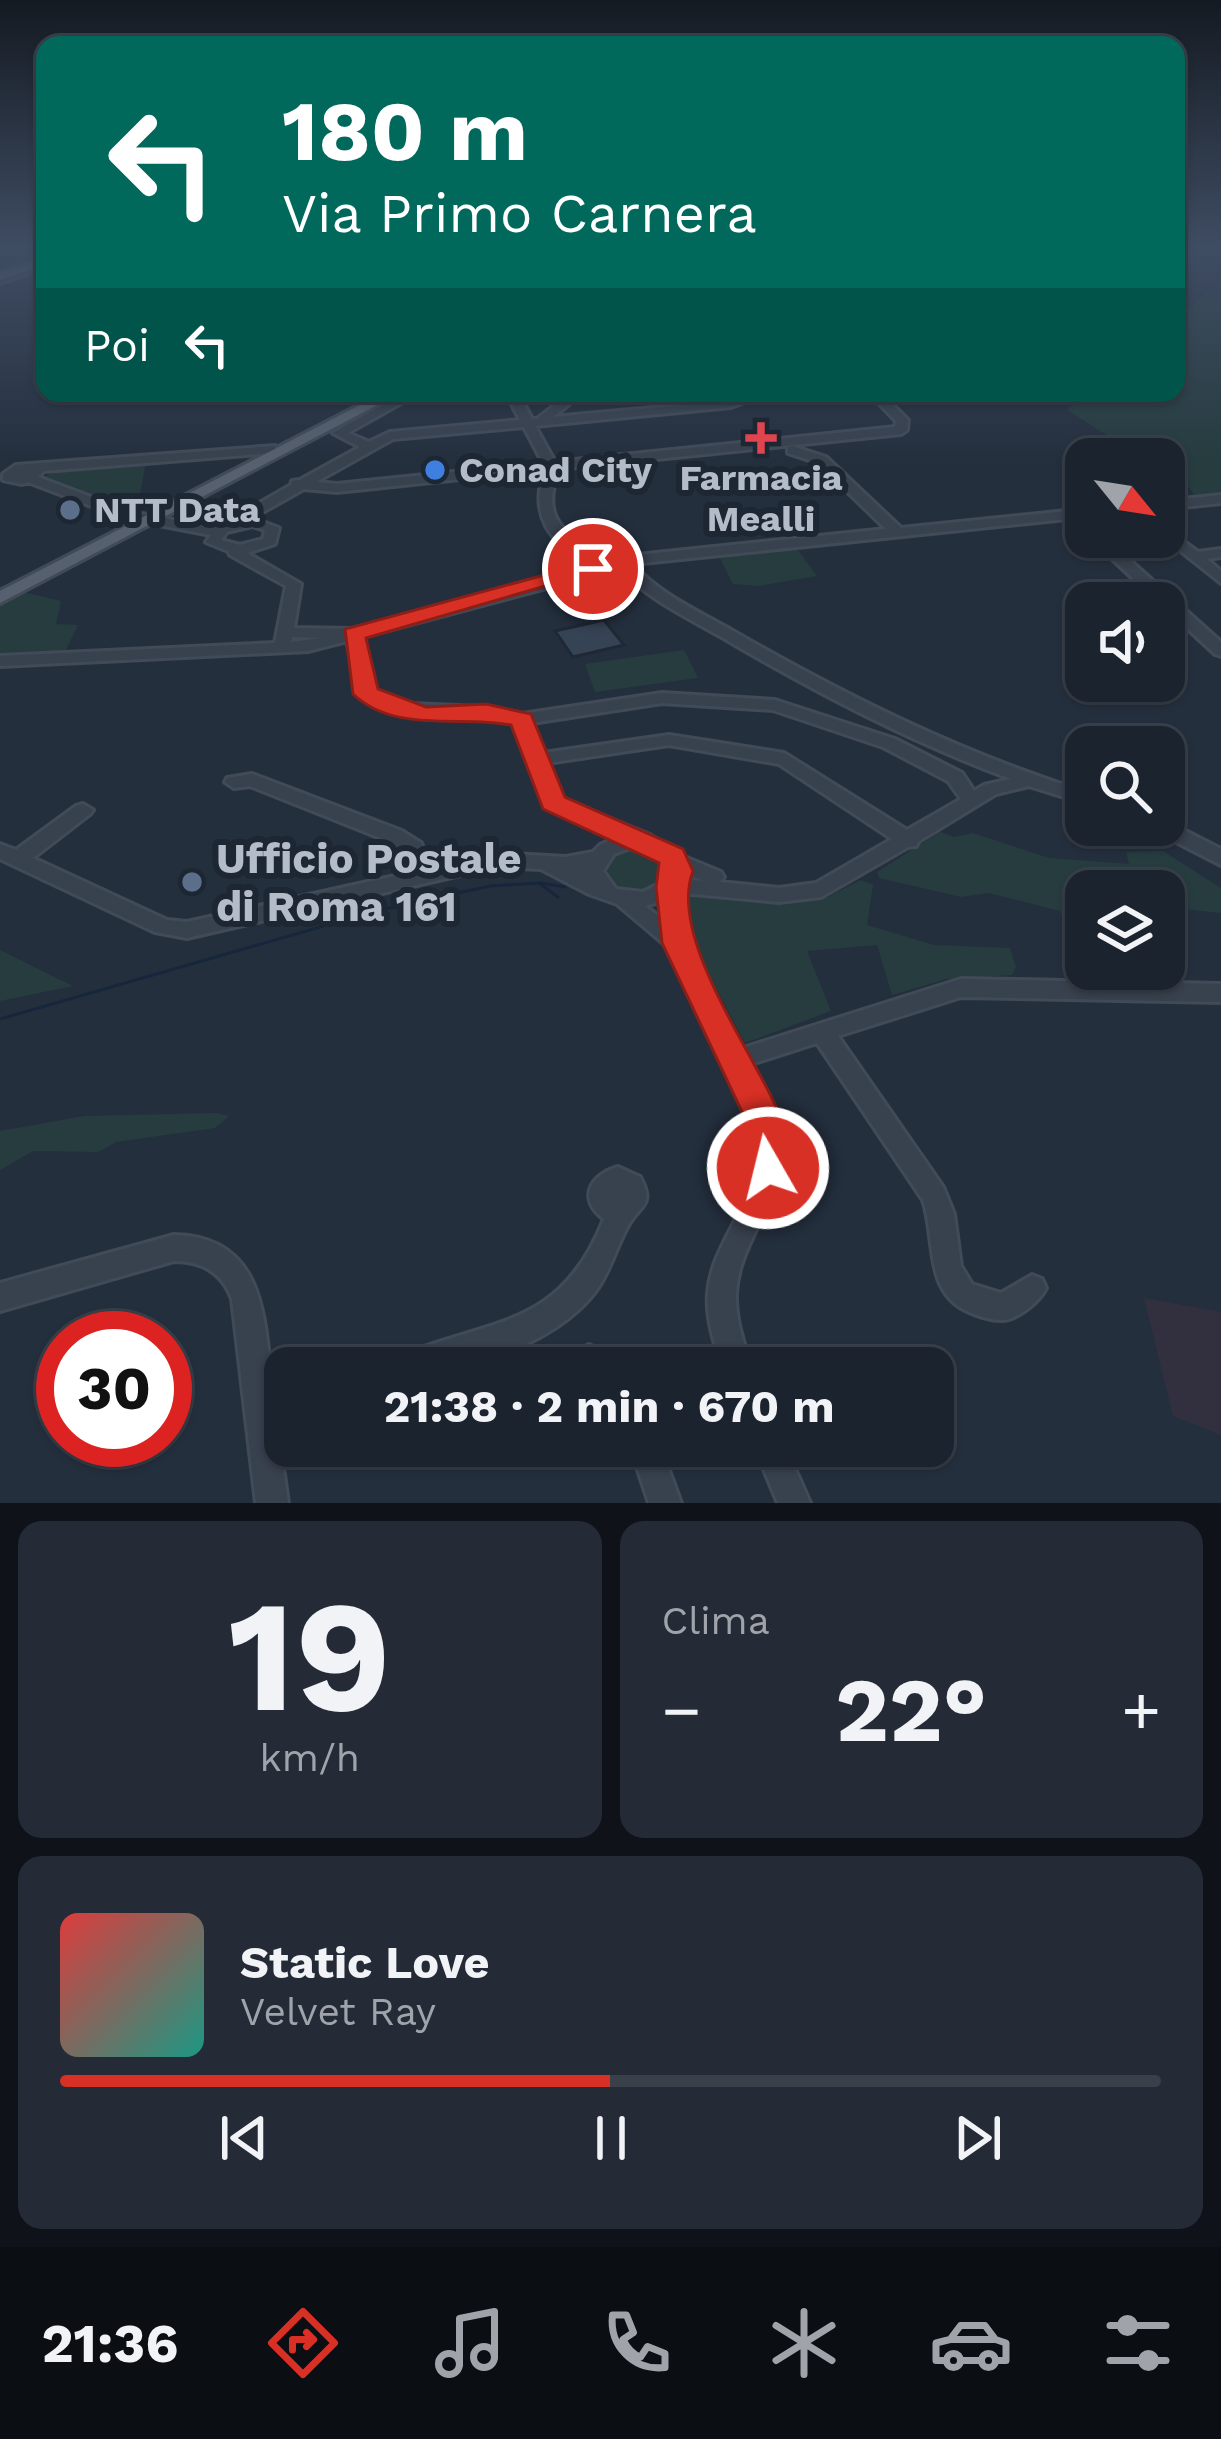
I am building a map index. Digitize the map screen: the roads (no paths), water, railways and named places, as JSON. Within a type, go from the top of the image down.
[{"type":"main road","points":[[0,598],[362,402]]},
{"type":"main road","points":[[280,447],[374,402]]},
{"type":"main road","points":[[0,587],[143,519]]},
{"type":"street","points":[[367,446],[338,433],[396,402]]},
{"type":"street","points":[[520,402],[537,420],[555,467],[541,493],[547,518],[589,564]]},
{"type":"street","points":[[537,420],[564,402]]},
{"type":"street","points":[[258,555],[274,532],[250,514],[367,446],[401,434],[737,402]]},
{"type":"street","points":[[825,448],[903,428],[888,402]]},
{"type":"street","points":[[297,484],[337,488],[747,449],[825,448],[911,431],[913,422],[891,402]]},
{"type":"street","points":[[825,448],[856,438]]},
{"type":"street","points":[[280,447],[34,472],[143,519],[222,539],[258,555],[293,584],[284,641]]},
{"type":"street","points":[[825,448],[898,534]]},
{"type":"street","points":[[1185,503],[1221,499]]},
{"type":"street","points":[[222,539],[268,501]]},
{"type":"street","points":[[0,661],[353,634],[589,564],[605,568],[616,562],[1065,516]]},
{"type":"street","points":[[222,539],[260,523]]},
{"type":"street","points":[[1185,548],[1221,579]]},
{"type":"street","points":[[1194,556],[1221,553]]},
{"type":"street","points":[[1119,558],[1221,651]]},
{"type":"street","points":[[616,562],[654,596],[784,669],[983,764],[1065,792]]},
{"type":"street","points":[[353,634],[366,694],[424,715],[486,712],[522,719],[651,699],[775,705],[889,743],[955,777],[966,794]]},
{"type":"street","points":[[522,719],[551,800],[719,878],[804,884],[834,875],[997,786],[1039,785]]},
{"type":"street","points":[[538,759],[669,740],[784,760],[904,838]]},
{"type":"street","points":[[929,823],[982,781],[983,764]]},
{"type":"street","points":[[234,782],[253,781],[395,836],[414,848],[425,876]]},
{"type":"street","points":[[9,855],[83,811]]},
{"type":"street","points":[[581,817],[601,834],[594,877],[681,948]]},
{"type":"street","points":[[529,860],[615,896],[653,898],[672,886],[779,895],[814,892],[842,882],[904,838]]},
{"type":"street","points":[[1185,839],[1221,858]]},
{"type":"street","points":[[9,855],[164,927],[188,931],[495,860],[566,864],[623,843],[650,844]]},
{"type":"street","points":[[675,861],[672,886],[681,948],[736,1059],[770,1146],[768,1168],[720,1284],[721,1322],[730,1347]]},
{"type":"street","points":[[736,1059],[961,988],[1221,993]]},
{"type":"street","points":[[822,1031],[937,1201],[945,1234],[942,1258],[951,1282],[973,1300],[1004,1307],[1032,1288]]},
{"type":"street","points":[[466,1347],[556,1316],[578,1292],[621,1210]]},
{"type":"street","points":[[0,1297],[174,1248],[210,1255],[233,1271],[243,1289],[264,1374]]},
{"type":"street","points":[[272,1467],[272,1503]]},
{"type":"street","points":[[652,1467],[665,1503]]},
{"type":"street","points":[[776,1467],[786,1501]]},
{"type":"waterway","points":[[0,1019],[372,912],[490,886],[539,883],[558,897]]},
{"type":"waterway","points":[[541,883],[565,887]]},
{"type":"place","name":"Farmacia Mealli","points":[[761,438]]},
{"type":"place","name":"Conad City","points":[[435,470]]},
{"type":"place","name":"NTT Data","points":[[70,510]]},
{"type":"place","name":"Ufficio Postale di Roma 161","points":[[192,882]]}]
